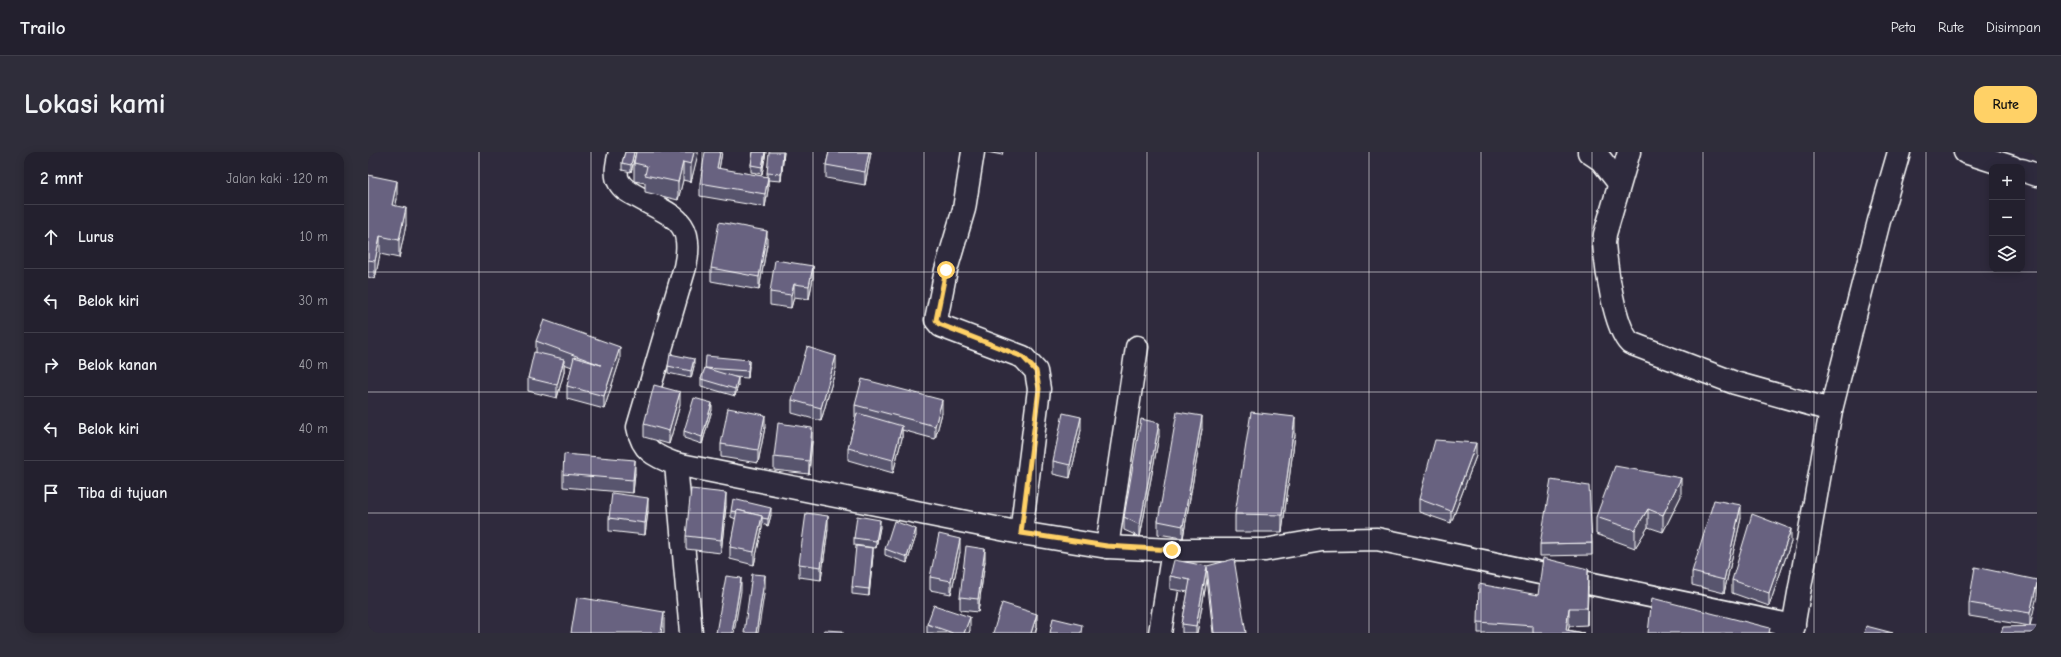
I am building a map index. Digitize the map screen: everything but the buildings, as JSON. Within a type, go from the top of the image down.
[{"type":"street","points":[[620,152],[617,166],[618,181],[626,190],[674,217],[686,230],[689,247],[685,267],[638,427],[641,440],[651,452],[661,459],[676,464],[1021,533],[1107,546],[1172,550],[1265,550],[1322,540],[1377,539],[1793,629],[1831,410],[1879,221],[1899,152]]},
{"type":"street","points":[[973,152],[964,209],[946,270],[936,320],[941,326],[1023,357],[1036,371],[1039,389],[1021,533]]},
{"type":"street","points":[[1589,152],[1601,160],[1619,183]]},
{"type":"street","points":[[1629,152],[1619,183],[1605,234],[1604,243],[1616,309],[1624,336],[1630,343],[1735,383],[1831,410]]},
{"type":"street","points":[[1965,152],[2003,164]]},
{"type":"street","points":[[2025,171],[2037,175]]},
{"type":"street","points":[[1107,546],[1137,346]]},
{"type":"street","points":[[676,464],[691,633]]},
{"type":"street","points":[[1160,633],[1172,550]]},
{"type":"route","points":[[946,270],[936,320],[939,324],[1023,357],[1036,371],[1039,389],[1021,533],[1107,546],[1172,550]]}]
